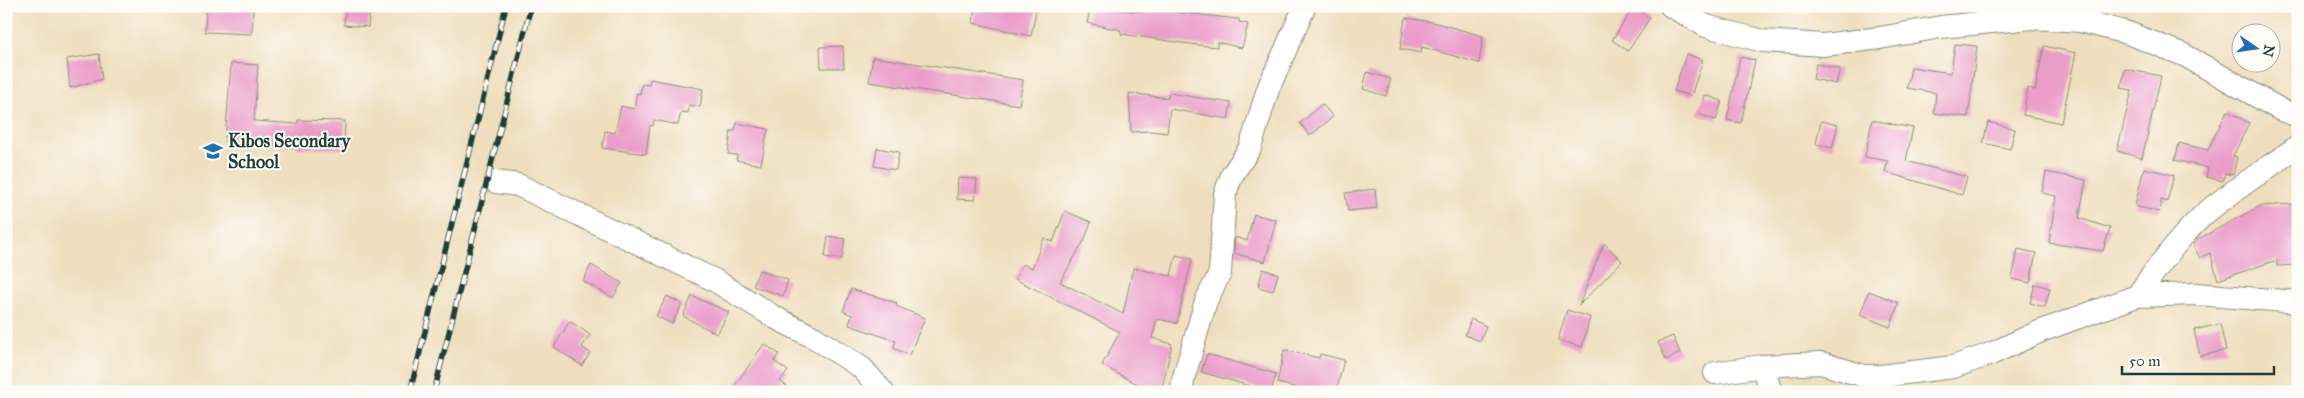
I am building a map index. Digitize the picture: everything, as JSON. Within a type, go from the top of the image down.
[{"type":"street","points":[[1182,392],[1183,380],[1206,301],[1220,272],[1225,194],[1232,175],[1250,148],[1268,89],[1305,6]]},
{"type":"street","points":[[1671,6],[1706,26],[1764,42],[1823,45],[1880,38],[1941,27],[2032,18],[2056,13],[2128,33],[2184,55],[2281,110],[2298,116]]},
{"type":"street","points":[[2137,296],[2174,247],[2207,212],[2298,146]]},
{"type":"street","points":[[496,182],[518,185],[714,280],[776,318],[815,338],[862,368],[883,392]]},
{"type":"street","points":[[1715,373],[1762,366],[1821,363],[1860,384],[1954,366],[1994,353],[2041,332],[2137,296],[2196,294],[2298,302]]},
{"type":"street","points":[[1762,366],[1771,392]]},
{"type":"building","points":[[346,6],[370,6],[368,27],[344,25]]},
{"type":"building","points":[[975,6],[1037,6],[1031,36],[973,23]]},
{"type":"building","points":[[1091,6],[1107,6],[1107,9],[1144,12],[1145,6],[1165,6],[1165,11],[1239,19],[1239,22],[1248,24],[1242,48],[1217,42],[1217,47],[1190,44],[1121,34],[1121,30],[1087,23]]},
{"type":"building","points":[[206,7],[253,8],[252,34],[205,32]]},
{"type":"building","points":[[1634,7],[1650,18],[1628,51],[1612,40]]},
{"type":"building","points":[[1405,18],[1433,22],[1483,36],[1479,63],[1422,47],[1421,53],[1400,49]]},
{"type":"building","points":[[1955,44],[1977,46],[1968,117],[1934,113],[1936,93],[1907,88],[1911,67],[1951,73]]},
{"type":"building","points":[[843,46],[844,68],[821,68],[820,47]]},
{"type":"building","points":[[2044,46],[2076,53],[2061,123],[2023,115],[2028,88],[2035,90]]},
{"type":"building","points":[[99,54],[102,79],[70,88],[67,59]]},
{"type":"building","points":[[1686,54],[1703,60],[1691,96],[1674,91]]},
{"type":"building","points":[[873,57],[1023,80],[1019,105],[869,82]]},
{"type":"building","points":[[1740,57],[1755,60],[1741,123],[1727,120]]},
{"type":"building","points":[[231,63],[258,65],[254,121],[297,124],[298,120],[345,121],[344,149],[297,148],[297,146],[225,142]]},
{"type":"building","points":[[1816,64],[1840,69],[1836,84],[1813,79]]},
{"type":"building","points":[[2125,69],[2161,76],[2142,158],[2117,151],[2132,90],[2121,88]]},
{"type":"building","points":[[1367,72],[1391,79],[1386,96],[1363,89]]},
{"type":"building","points":[[650,79],[703,89],[700,107],[689,105],[688,113],[681,112],[678,125],[654,120],[653,126],[650,125],[646,154],[602,148],[605,131],[615,133],[621,106],[634,109],[637,93],[640,94],[642,84],[649,85]]},
{"type":"building","points":[[1129,93],[1168,98],[1169,93],[1231,103],[1228,119],[1170,109],[1167,133],[1151,131],[1131,132]]},
{"type":"building","points":[[1705,95],[1722,101],[1716,120],[1698,114]]},
{"type":"building","points":[[1322,104],[1333,117],[1310,136],[1300,123]]},
{"type":"building","points":[[2227,111],[2249,123],[2233,156],[2237,157],[2233,175],[2225,173],[2223,181],[2206,177],[2208,168],[2175,160],[2179,143],[2208,150]]},
{"type":"building","points":[[1872,120],[1913,128],[1906,161],[1967,177],[1962,195],[1885,172],[1888,161],[1865,157]]},
{"type":"building","points":[[1821,121],[1838,125],[1832,148],[1816,144]]},
{"type":"building","points":[[1988,122],[2015,129],[2010,149],[1983,143]]},
{"type":"building","points":[[737,123],[768,129],[761,165],[736,160],[737,155],[728,154],[731,131],[735,131]]},
{"type":"building","points":[[877,148],[899,152],[896,170],[874,166]]},
{"type":"building","points":[[2144,168],[2174,175],[2167,202],[2161,200],[2159,212],[2135,206]]},
{"type":"building","points":[[2046,172],[2086,180],[2079,218],[2110,228],[2103,251],[2049,243],[2056,196],[2042,193]]},
{"type":"building","points":[[958,178],[977,179],[975,200],[957,199]]},
{"type":"building","points":[[1375,189],[1377,208],[1348,211],[1345,193]]},
{"type":"building","points":[[2293,204],[2297,265],[2277,266],[2277,260],[2218,280],[2210,253],[2200,258],[2193,245],[2198,239],[2260,206]]},
{"type":"building","points":[[1065,211],[1091,222],[1085,239],[1060,282],[1123,314],[1133,268],[1171,276],[1176,255],[1192,259],[1177,323],[1157,319],[1152,338],[1172,344],[1161,392],[1148,390],[1102,365],[1120,332],[1015,279],[1023,264],[1032,268],[1044,238],[1053,242]]},
{"type":"building","points":[[1254,214],[1276,220],[1265,262],[1234,253],[1235,237],[1247,241]]},
{"type":"building","points":[[828,236],[845,239],[842,259],[825,257]]},
{"type":"building","points":[[1604,243],[1622,261],[1579,305]]},
{"type":"building","points":[[2018,249],[2036,253],[2030,283],[2012,279]]},
{"type":"building","points":[[591,265],[622,283],[613,298],[583,281]]},
{"type":"building","points":[[1263,269],[1278,274],[1273,291],[1258,287]]},
{"type":"building","points":[[759,270],[788,280],[783,296],[753,286]]},
{"type":"building","points":[[2035,284],[2050,288],[2045,307],[2030,303]]},
{"type":"building","points":[[851,289],[897,303],[896,306],[925,318],[909,355],[893,348],[896,341],[849,325],[852,315],[843,311]]},
{"type":"building","points":[[1869,291],[1899,303],[1890,327],[1860,315]]},
{"type":"building","points":[[667,296],[682,304],[672,324],[656,316]]},
{"type":"building","points":[[692,296],[729,312],[717,334],[683,316]]},
{"type":"building","points":[[1567,310],[1590,317],[1582,347],[1558,340]]},
{"type":"building","points":[[1471,319],[1486,326],[1480,341],[1465,335]]},
{"type":"building","points":[[570,321],[590,335],[582,347],[590,353],[582,366],[554,347]]},
{"type":"building","points":[[2220,324],[2226,350],[2200,356],[2194,330]]},
{"type":"building","points":[[1673,336],[1680,353],[1666,360],[1658,342]]},
{"type":"building","points":[[764,344],[779,354],[774,361],[788,371],[780,381],[794,392],[730,392]]},
{"type":"building","points":[[1284,350],[1319,358],[1320,354],[1344,360],[1336,392],[1314,392],[1277,383]]},
{"type":"building","points":[[1207,354],[1276,374],[1271,392],[1201,372]]},
{"type":"railway","points":[[410,392],[506,6]]},
{"type":"railway","points":[[434,392],[531,6]]},
{"type":"place","name":"Kibos Secondary School","points":[[213,151]]}]
